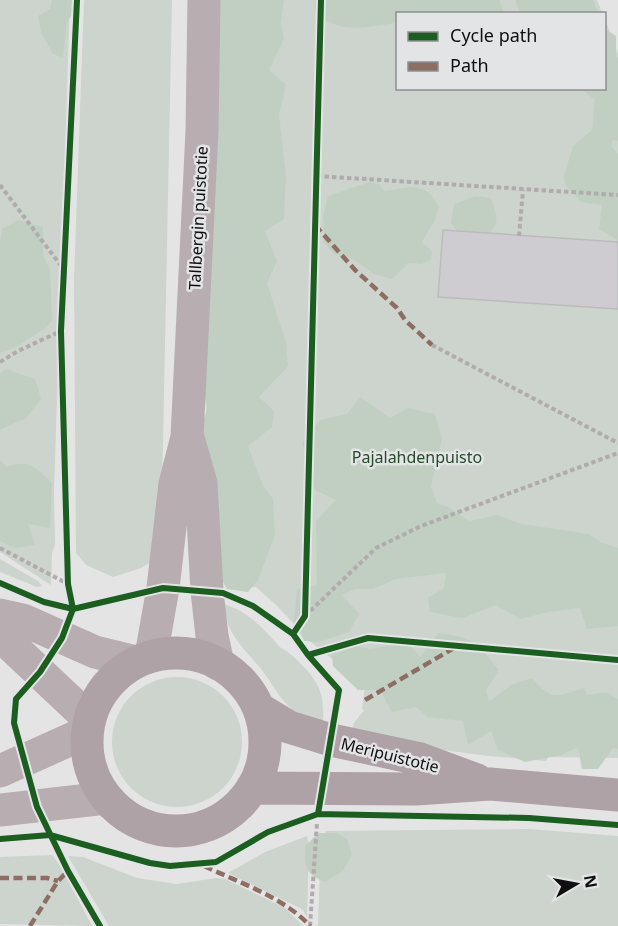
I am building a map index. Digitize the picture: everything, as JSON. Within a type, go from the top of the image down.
[{"type":"main road","points":[[168,653],[185,653],[218,664],[242,683],[259,709],[263,725],[264,749],[259,774],[252,788],[239,805],[222,818],[196,829],[167,831],[140,824],[127,817],[106,798],[98,786],[88,760],[88,725],[102,692],[123,670],[143,659],[168,653]]},
{"type":"main road","name":"Meripuistotie","points":[[259,709],[289,727],[331,740],[420,759],[490,784]]},
{"type":"main road","name":"Meripuistotie","points":[[252,788],[320,801],[416,789],[490,784],[618,795]]},
{"type":"street","name":"Tallbergin puistotie","points":[[143,659],[163,588],[175,484],[187,436],[202,131],[204,0]]},
{"type":"street","name":"Tallbergin puistotie","points":[[187,436],[201,483],[207,591],[218,664]]},
{"type":"street","points":[[0,615],[23,620],[95,652],[143,659]]},
{"type":"street","points":[[0,635],[88,725],[0,771]]},
{"type":"street","points":[[0,810],[106,798]]},
{"type":"path","points":[[317,186],[318,165]]},
{"type":"path","points":[[317,176],[618,195]]},
{"type":"path","points":[[0,186],[65,271]]},
{"type":"path","points":[[519,236],[523,190]]},
{"type":"path","points":[[64,281],[65,259]]},
{"type":"path","points":[[62,321],[62,343]]},
{"type":"path","points":[[0,362],[61,331]]},
{"type":"path","points":[[432,345],[618,443]]},
{"type":"path","points":[[299,625],[305,616],[376,549],[422,526],[618,453]]},
{"type":"path","points":[[0,548],[68,584]]},
{"type":"path","points":[[62,638],[73,609],[68,572]]},
{"type":"path","points":[[305,616],[306,604]]},
{"type":"path","points":[[310,926],[320,801]]},
{"type":"green space","points":[[0,0],[70,0],[54,491],[55,545],[52,553],[51,585],[0,552]]},
{"type":"green space","points":[[52,0],[72,0],[79,7],[67,21],[63,58],[53,54],[41,32],[38,16],[50,9]]},
{"type":"green space","points":[[84,0],[172,0],[162,492],[153,561],[141,568],[113,577],[86,565],[76,553],[74,279]]},
{"type":"green space","points":[[198,0],[284,0],[281,23],[284,39],[269,70],[286,85],[279,115],[286,176],[284,219],[265,231],[277,261],[267,283],[286,342],[288,366],[259,397],[274,411],[272,427],[248,446],[263,486],[273,499],[275,535],[258,580],[248,592],[227,589],[213,566],[194,434],[206,414],[205,396],[200,380]]},
{"type":"green space","name":"Pajalahdenpuisto","points":[[221,0],[597,0],[602,12],[396,12],[396,90],[606,90],[606,22],[618,54],[618,758],[548,757],[546,761],[489,756],[420,747],[351,733],[354,723],[364,710],[362,709],[365,686],[311,642],[256,587],[239,588]]},
{"type":"green space","points":[[315,0],[499,0],[504,12],[396,12],[396,23],[354,28],[335,24],[315,13]]},
{"type":"green space","points":[[515,0],[593,0],[598,12],[520,12]]},
{"type":"green space","points":[[606,30],[616,36],[616,56],[618,58],[618,141],[613,140],[611,146],[618,154],[618,240],[599,229],[602,205],[581,202],[565,184],[564,176],[573,146],[592,130],[595,100],[582,90],[606,90]]},
{"type":"green space","points":[[369,182],[379,184],[384,191],[409,187],[422,189],[428,192],[439,207],[435,220],[422,242],[432,251],[431,260],[421,264],[409,263],[392,279],[374,274],[353,259],[334,254],[324,242],[323,216],[328,196]]},
{"type":"green space","points":[[475,196],[491,198],[496,213],[496,223],[490,232],[478,242],[464,241],[451,223],[454,204]]},
{"type":"green space","points":[[18,220],[43,227],[43,255],[50,270],[52,320],[46,328],[19,345],[0,353],[0,243],[2,229]]},
{"type":"green space","points":[[6,369],[35,379],[41,399],[26,418],[0,430],[0,373]]},
{"type":"green space","points":[[360,397],[390,418],[408,408],[435,414],[442,438],[431,487],[437,503],[448,507],[469,521],[497,515],[522,524],[589,534],[600,542],[618,548],[618,626],[587,629],[580,608],[520,619],[496,605],[462,618],[430,612],[428,598],[444,588],[446,573],[396,579],[373,589],[355,589],[342,595],[359,614],[349,632],[319,642],[304,641],[294,621],[297,589],[317,585],[316,521],[336,500],[315,490],[302,443],[320,420],[347,414]]},
{"type":"green space","points":[[0,459],[6,467],[21,464],[32,466],[52,483],[50,528],[28,524],[35,545],[15,548],[0,541]]},
{"type":"green space","points":[[0,559],[38,581],[42,586],[37,587],[0,572]]},
{"type":"green space","points":[[224,604],[242,612],[256,622],[307,670],[320,690],[323,723],[296,712],[284,701],[232,633],[225,615]]},
{"type":"green space","points":[[439,633],[460,637],[474,643],[499,670],[486,690],[489,702],[511,685],[532,678],[550,694],[561,695],[584,688],[587,695],[606,692],[618,699],[618,749],[613,748],[598,769],[582,769],[578,747],[561,755],[525,762],[498,750],[491,731],[468,745],[463,721],[428,717],[416,707],[392,712],[380,690],[358,690],[333,666],[332,655],[355,646],[371,649],[410,645],[420,657]]},
{"type":"green space","points":[[177,677],[202,682],[223,696],[237,717],[242,742],[237,767],[223,788],[202,802],[177,807],[152,802],[131,788],[117,767],[112,742],[117,717],[131,696],[152,682]]},
{"type":"green space","points":[[529,829],[618,836],[618,926],[318,926],[321,841],[326,831]]},
{"type":"green space","points":[[320,833],[336,833],[347,839],[352,854],[343,871],[325,882],[310,873],[305,860],[305,847]]},
{"type":"green space","points":[[307,836],[309,844],[307,917],[302,909],[228,873],[265,852]]},
{"type":"green space","points":[[52,855],[92,926],[0,924],[0,857]]},
{"type":"green space","points":[[68,856],[83,857],[137,878],[177,884],[216,878],[225,879],[285,908],[303,926],[109,926]]},
{"type":"building","points":[[443,230],[618,242],[618,309],[438,297]]},
{"type":"marked path","points":[[315,225],[355,270],[397,308],[405,320],[432,345]]},
{"type":"marked path","points":[[365,700],[454,648]]},
{"type":"marked path","points":[[204,866],[274,899],[288,907],[310,926]]},
{"type":"marked path","points":[[30,926],[58,881],[68,871]]},
{"type":"marked path","points":[[0,878],[47,878],[58,881]]},
{"type":"cycle path","points":[[77,0],[61,331],[68,584],[73,609],[62,638],[40,672],[16,699],[14,723],[37,807],[68,871],[100,926]]},
{"type":"cycle path","points":[[293,634],[305,616],[321,0]]},
{"type":"cycle path","points":[[0,583],[44,602],[73,609],[163,588],[223,593],[253,606],[293,634],[339,690],[318,814]]},
{"type":"cycle path","points":[[308,655],[368,638],[618,660]]},
{"type":"cycle path","points":[[0,839],[50,835],[150,863],[170,866],[216,862],[268,832],[318,814],[529,818],[618,825]]}]
